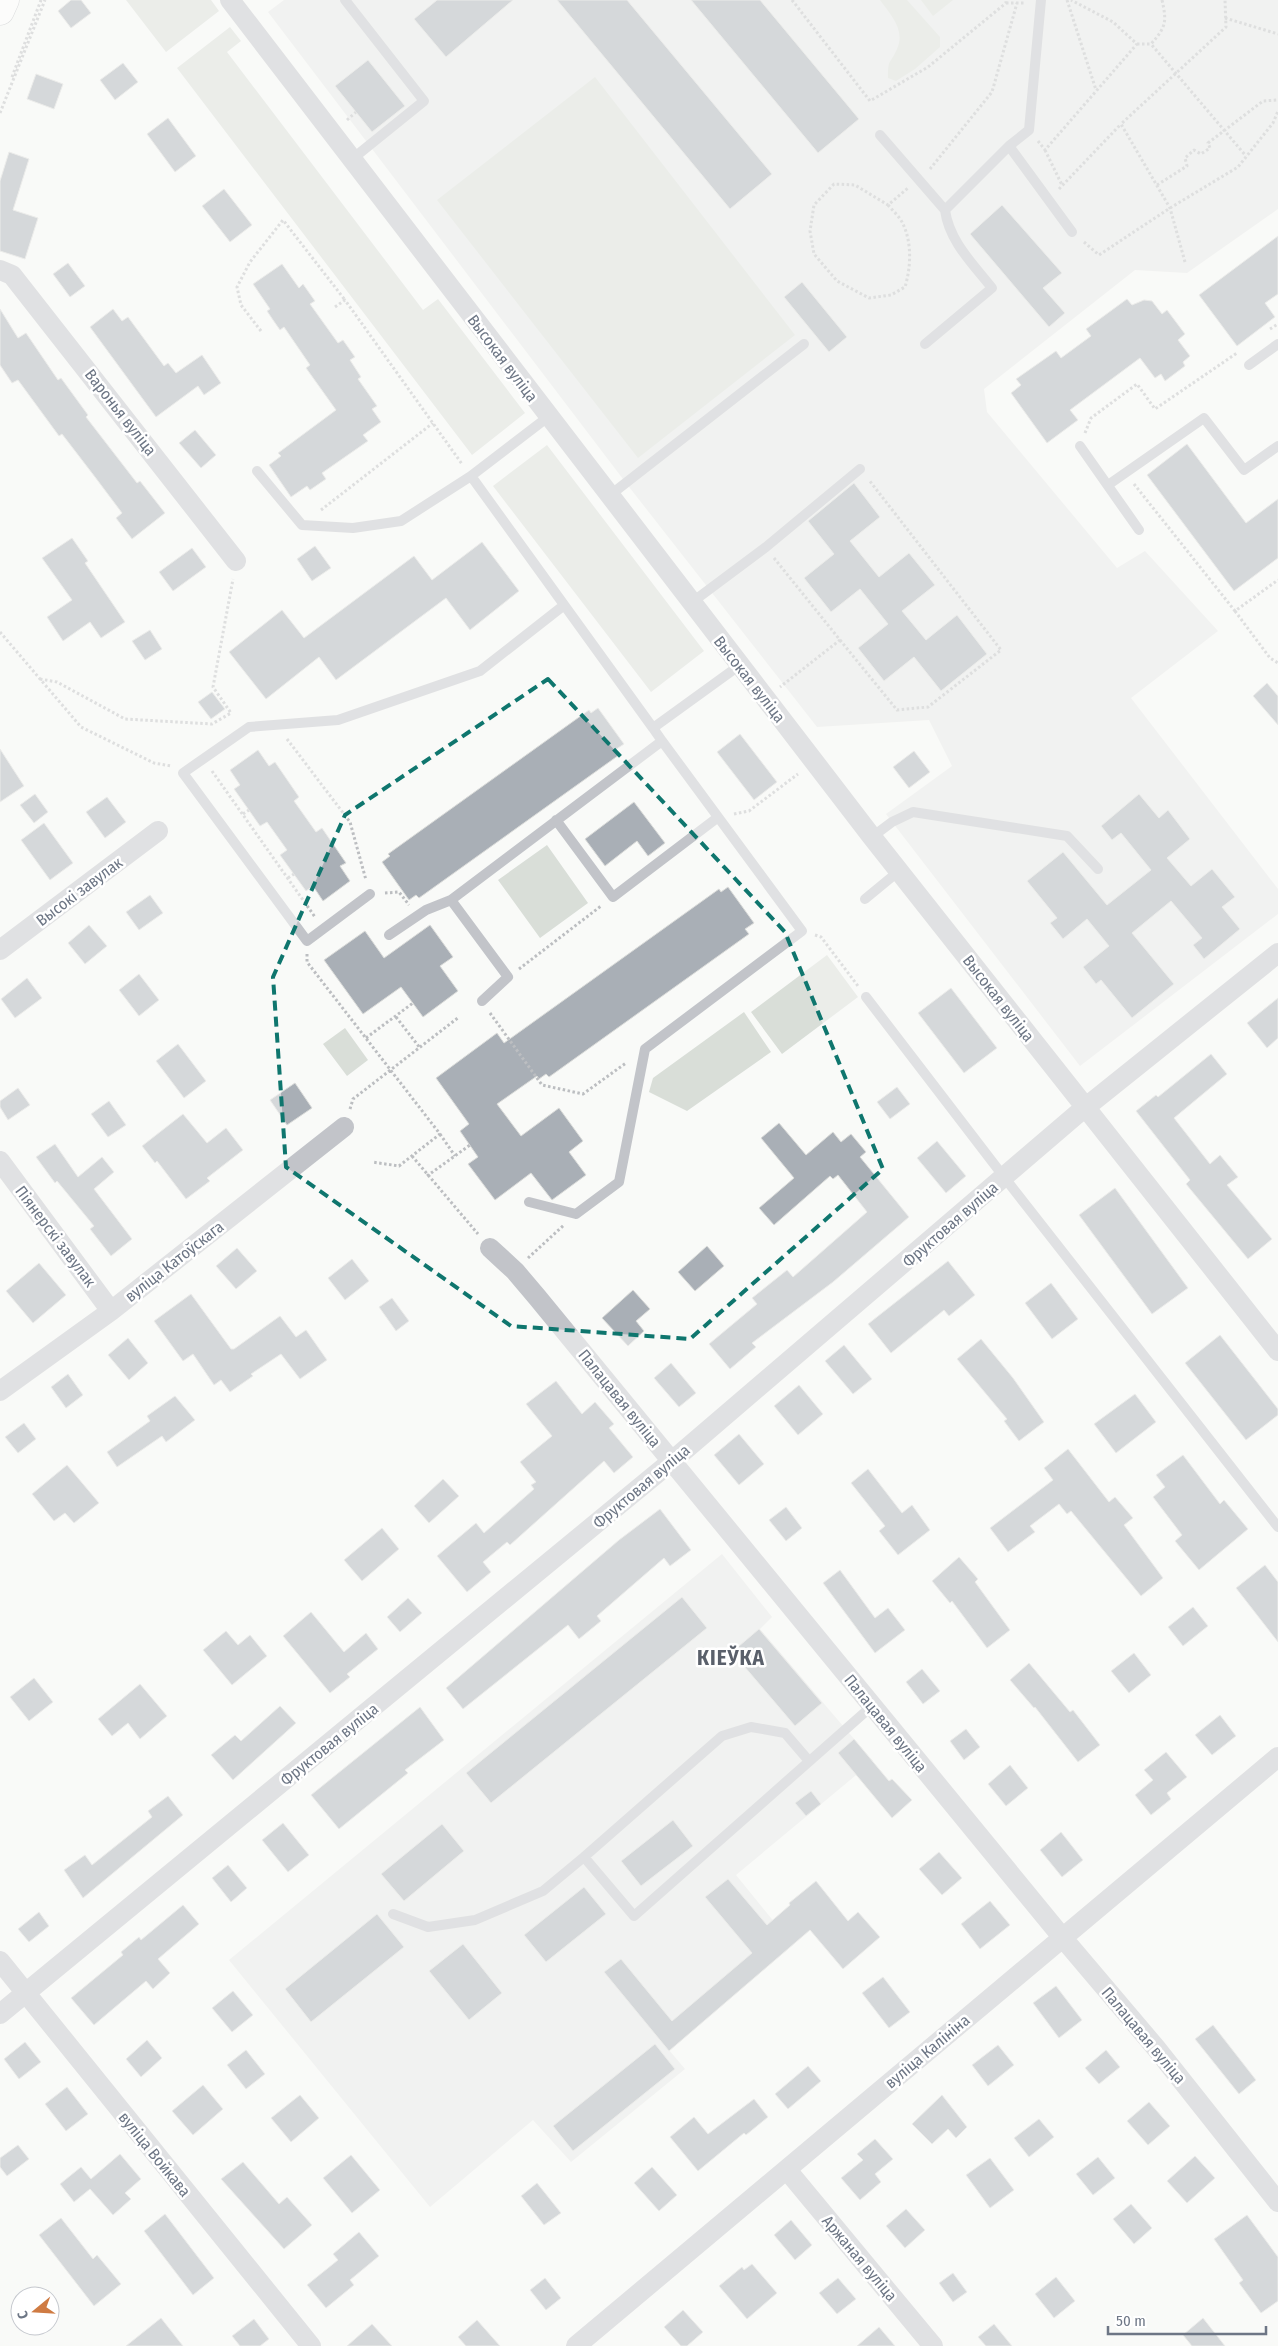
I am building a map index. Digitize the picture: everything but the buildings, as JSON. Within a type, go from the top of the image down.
[{"type":"main road","points":[[0,11],[5,0]]},
{"type":"street","name":"Высокая вуліца","points":[[239,3],[351,160],[608,496],[899,872],[1278,1351]]},
{"type":"street","name":"Варонья вуліца","points":[[0,270],[12,275],[236,561]]},
{"type":"street","name":"Высокі завулак","points":[[0,950],[158,831]]},
{"type":"street","name":"Фруктовая вуліца","points":[[0,2014],[672,1461],[1086,1108],[1278,954]]},
{"type":"street","name":"вуліца Катоўскага","points":[[0,1391],[111,1311],[344,1127]]},
{"type":"street","name":"Піянерскі завулак","points":[[0,1161],[111,1311]]},
{"type":"street","name":"Палацавая вуліца","points":[[490,1248],[515,1271],[672,1461],[1062,1937],[1156,2048],[1278,2202]]},
{"type":"street","name":"вуліца Калініна","points":[[576,2346],[1062,1937],[1275,1765]]},
{"type":"street","name":"вуліца Войкава","points":[[0,1961],[311,2346]]},
{"type":"street","name":"Аржаная вуліца","points":[[787,2170],[933,2346]]},
{"type":"lane","points":[[345,0],[424,101],[351,160]]},
{"type":"lane","points":[[945,210],[1009,146],[1029,130],[1041,0]]},
{"type":"lane","points":[[880,135],[945,210],[947,226],[958,245],[992,288],[925,344]]},
{"type":"lane","points":[[1009,146],[1072,232]]},
{"type":"lane","points":[[608,496],[804,344]]},
{"type":"lane","points":[[1249,365],[1278,344]]},
{"type":"lane","points":[[257,471],[302,525],[353,528],[401,521],[471,476],[548,417]]},
{"type":"lane","points":[[1108,485],[1204,418],[1244,470],[1275,448],[1278,460]]},
{"type":"lane","points":[[1080,446],[1139,530]]},
{"type":"lane","points":[[691,603],[766,547],[860,469]]},
{"type":"lane","points":[[471,476],[717,818],[802,930],[645,1050],[619,1182],[576,1214],[529,1202]]},
{"type":"lane","points":[[370,894],[307,941],[183,773],[249,727],[338,720],[480,670],[563,606]]},
{"type":"lane","points":[[653,728],[740,665]]},
{"type":"lane","points":[[389,935],[426,910],[450,900],[662,741]]},
{"type":"lane","points":[[872,837],[892,822],[913,812],[1067,836],[1098,869]]},
{"type":"lane","points":[[556,820],[613,897],[717,818]]},
{"type":"lane","points":[[865,899],[899,872]]},
{"type":"lane","points":[[450,900],[508,977],[482,1001]]},
{"type":"lane","points":[[866,997],[1004,1177],[1278,1527]]},
{"type":"lane","points":[[584,1858],[634,1916],[872,1706]]},
{"type":"lane","points":[[392,1914],[428,1927],[475,1920],[543,1891],[584,1858],[722,1736],[751,1727],[785,1733],[809,1761]]},
{"type":"path","points":[[0,108],[43,0]]},
{"type":"path","points":[[0,113],[43,0]]},
{"type":"path","points":[[792,0],[870,101],[928,67],[1006,2],[1006,0]]},
{"type":"path","points":[[1067,0],[1097,90]]},
{"type":"path","points":[[1071,0],[1114,22],[1137,44],[1151,44],[1177,72],[1246,156]]},
{"type":"path","points":[[1151,44],[1162,32],[1166,19],[1162,0]]},
{"type":"path","points":[[1048,200],[1121,124],[1226,27],[1225,0]]},
{"type":"path","points":[[1225,18],[1278,34]]},
{"type":"path","points":[[1045,150],[1137,44]]},
{"type":"path","points":[[1156,185],[1187,166],[1184,158],[1194,150],[1201,154],[1210,148],[1208,143],[1263,101],[1278,100]]},
{"type":"path","points":[[1072,232],[1099,255],[1170,208],[1238,167],[1273,123],[1278,111]]},
{"type":"path","points":[[343,124],[356,112]]},
{"type":"path","points":[[1121,124],[1170,208],[1185,262]]},
{"type":"path","points":[[1029,130],[1045,150],[1062,185]]},
{"type":"path","points":[[261,331],[241,305],[237,288],[250,262],[283,220],[345,300],[471,476]]},
{"type":"path","points":[[335,307],[345,300]]},
{"type":"path","points":[[1262,335],[1278,324]]},
{"type":"path","points":[[1080,446],[1091,418],[1137,384],[1155,409],[1239,352]]},
{"type":"path","points":[[302,525],[433,423]]},
{"type":"path","points":[[766,547],[897,710],[928,707],[1001,650],[860,469]]},
{"type":"path","points":[[1125,473],[1270,658],[1278,663]]},
{"type":"path","points":[[40,679],[57,682],[125,719],[212,724],[231,713],[213,687],[236,561]]},
{"type":"path","points":[[1235,612],[1278,580]]},
{"type":"path","points":[[0,632],[81,727],[154,763],[170,765],[183,773]]},
{"type":"path","points":[[774,692],[840,640]]},
{"type":"path","points":[[212,724],[226,743],[210,768],[323,928]]},
{"type":"path","points":[[276,725],[350,822],[370,894],[399,892],[412,907],[426,910]]},
{"type":"path","points":[[717,818],[749,811],[799,773],[805,781]]},
{"type":"path","points":[[243,814],[249,810]]},
{"type":"path","points":[[288,878],[294,874]]},
{"type":"path","points":[[508,977],[613,897]]},
{"type":"path","points":[[802,930],[821,937],[866,997]]},
{"type":"path","points":[[307,941],[307,962],[455,1156]]},
{"type":"path","points":[[482,1001],[542,1085],[583,1094],[645,1050]]},
{"type":"path","points":[[366,1038],[413,1003]]},
{"type":"path","points":[[396,1017],[420,1048]]},
{"type":"path","points":[[344,1127],[353,1099],[459,1018]]},
{"type":"path","points":[[372,1162],[399,1166],[440,1134]]},
{"type":"path","points":[[427,1176],[470,1145]]},
{"type":"path","points":[[412,1156],[490,1248]]},
{"type":"path","points":[[515,1271],[576,1214]]},
{"type":"highlighted area","points":[[548,679],[785,932],[883,1169],[690,1339],[511,1326],[286,1167],[273,977],[345,815]]},
{"type":"shaded area","points":[[126,0],[211,0],[219,11],[166,52]]},
{"type":"shaded area","points":[[284,0],[1278,0],[1278,209],[1187,273],[1135,270],[984,389],[987,412],[1117,568],[1145,551],[1218,631],[1131,698],[1278,889],[1278,914],[1080,1066],[886,814],[952,766],[929,720],[817,727],[626,483],[268,12]]},
{"type":"shaded area","points":[[880,0],[907,0],[940,37],[940,47],[915,69],[896,81],[888,78],[888,67],[897,49],[900,35],[896,23]]},
{"type":"shaded area","points":[[921,0],[953,0],[933,16]]},
{"type":"shaded area","points":[[230,27],[241,41],[227,52],[423,310],[438,299],[525,413],[472,455],[177,68]]},
{"type":"shaded area","points":[[595,77],[795,335],[638,458],[437,200]]},
{"type":"shaded area","points":[[547,445],[704,651],[651,692],[493,486]]},
{"type":"shaded area","points":[[547,845],[588,903],[540,938],[498,880]]},
{"type":"shaded area","points":[[827,955],[858,997],[782,1054],[751,1012]]},
{"type":"shaded area","points":[[744,1012],[771,1052],[687,1111],[649,1092],[653,1078]]},
{"type":"shaded area","points":[[345,1028],[368,1060],[347,1076],[323,1044]]},
{"type":"shaded area","points":[[722,1554],[772,1617],[760,1629],[873,1761],[736,1875],[793,1945],[669,2050],[685,2069],[571,2162],[533,2120],[430,2207],[229,1960]]},
{"type":"district","name":"КІЕЎКА","points":[[731,1658]]}]
